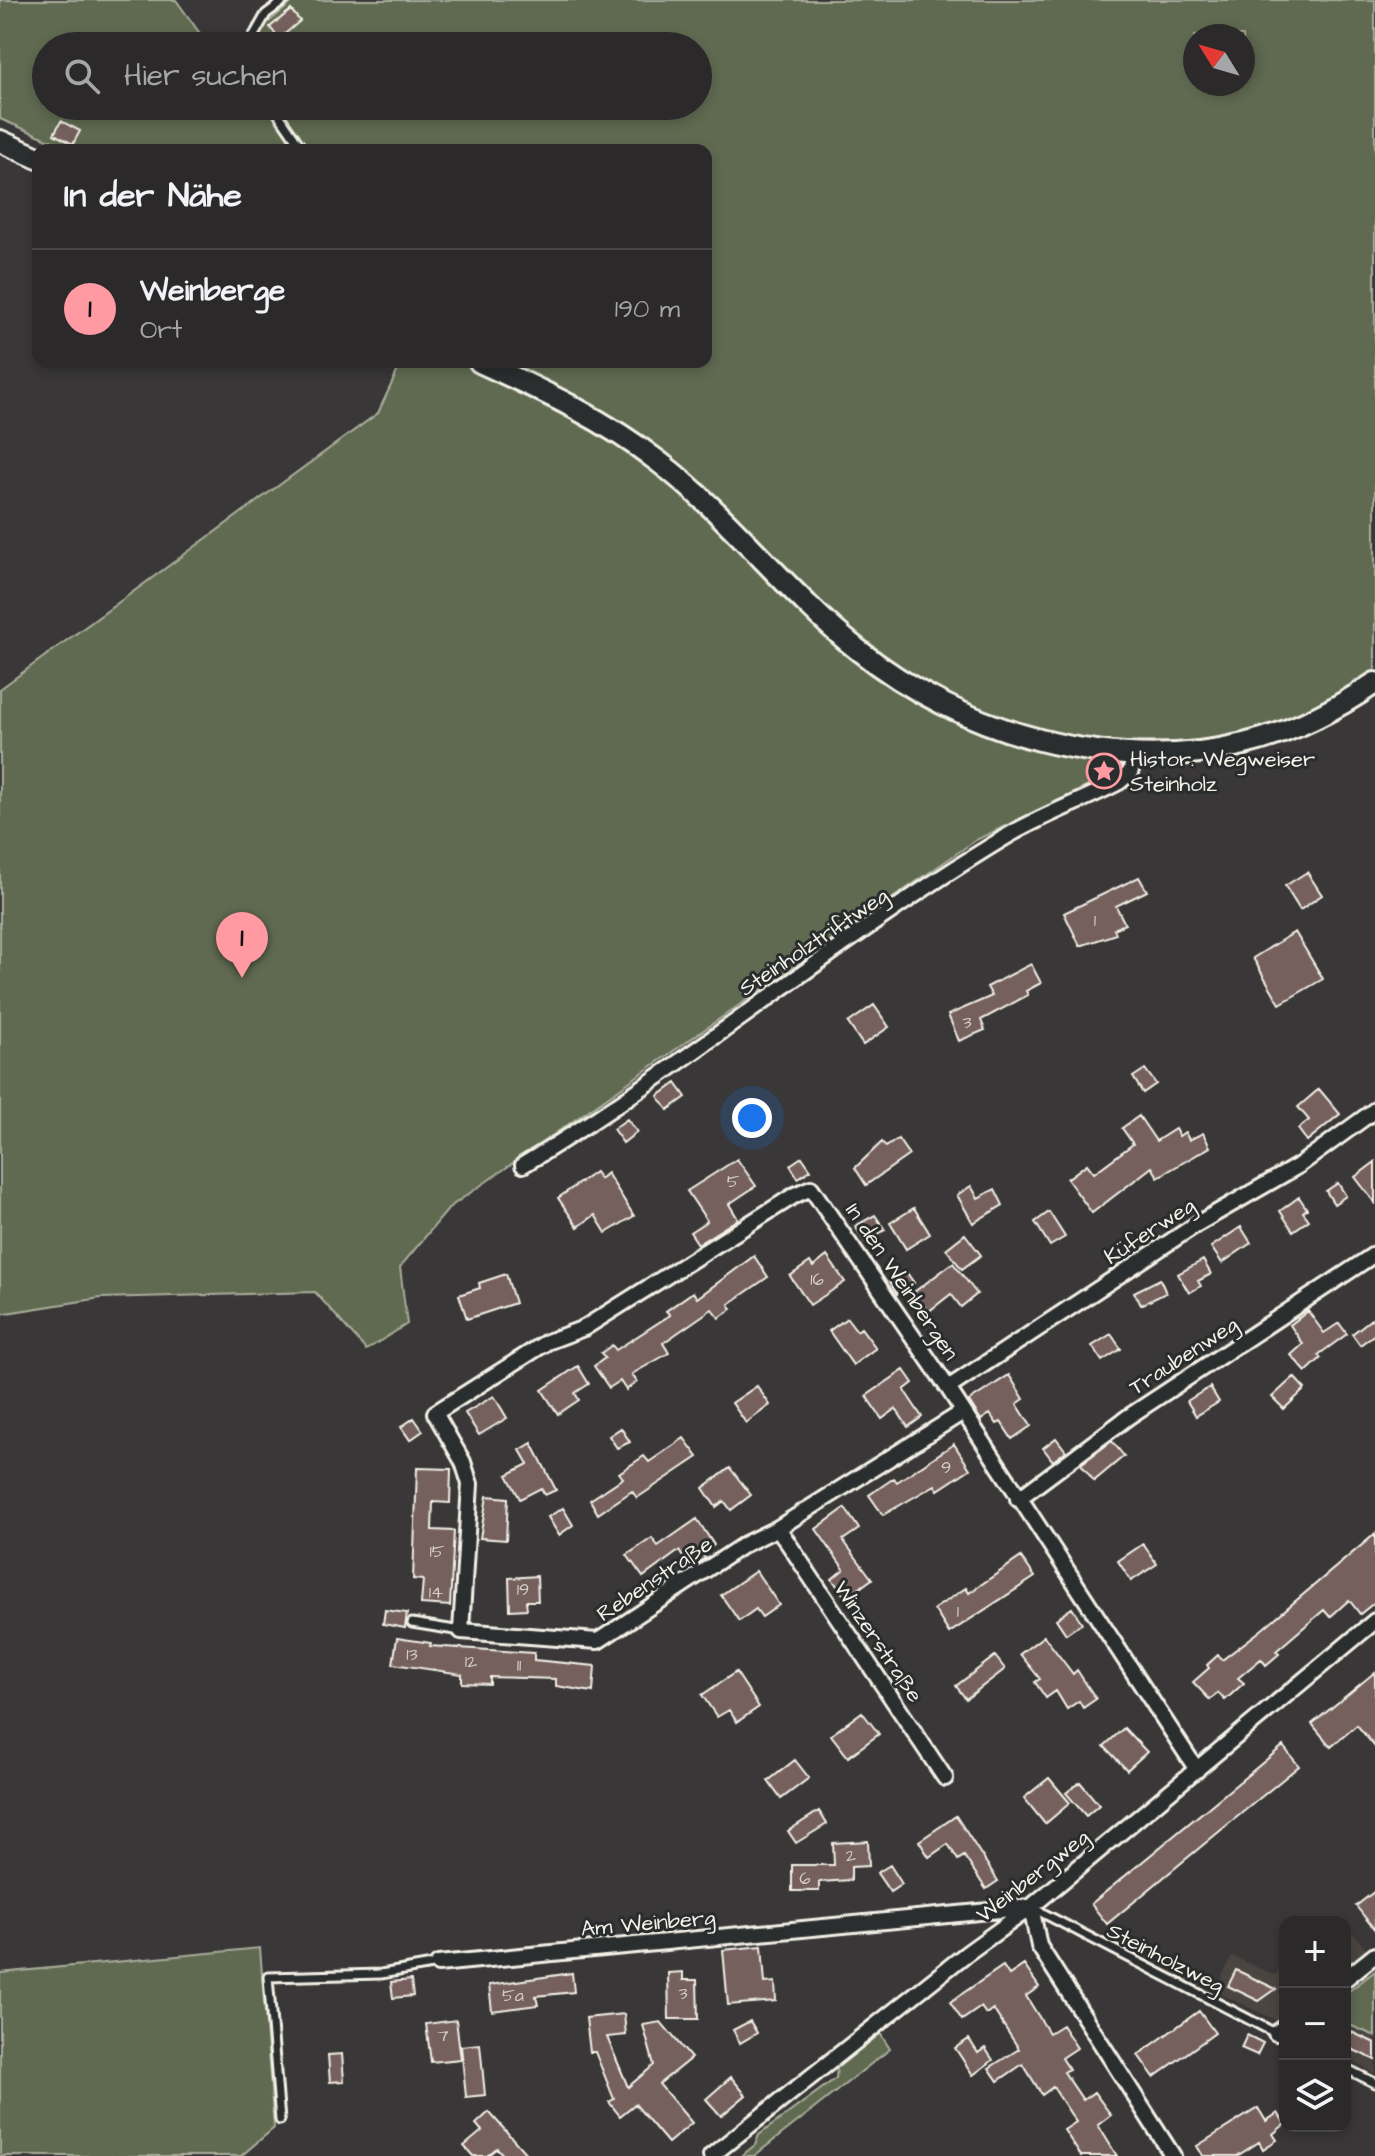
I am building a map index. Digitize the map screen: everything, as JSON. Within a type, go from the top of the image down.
[{"type":"main road","points":[[0,141],[32,155]]},
{"type":"main road","points":[[493,368],[585,412],[661,463],[820,618],[896,678],[947,706],[1009,731],[1105,750],[1169,753],[1247,743],[1303,724],[1375,683]]},
{"type":"street","name":"Steinholztriftweg","points":[[523,1165],[574,1135],[766,998],[1006,837],[1119,782],[1130,773],[1132,766]]},
{"type":"street","name":"Küferweg","points":[[948,1388],[1197,1224],[1308,1160],[1375,1110]]},
{"type":"street","name":"In den Weinbergen","points":[[461,1631],[470,1484],[463,1462],[435,1413],[547,1342],[584,1328],[808,1188],[819,1195],[948,1388],[1197,1770]]},
{"type":"street","name":"Traubenweg","points":[[1018,1499],[1128,1417],[1375,1254]]},
{"type":"street","name":"Rebenstraße","points":[[461,1631],[598,1641],[745,1544],[778,1528],[963,1412]]},
{"type":"street","name":"Winzerstraße","points":[[778,1528],[945,1778]]},
{"type":"street","name":"Weinbergweg","points":[[711,2156],[966,1954],[1031,1907],[1375,1621]]},
{"type":"street","name":"Am Weinberg","points":[[438,1964],[1031,1907]]},
{"type":"street","points":[[1031,1907],[1039,1946],[1173,2156]]},
{"type":"street","points":[[1351,1974],[1375,1955]]},
{"type":"lane","points":[[256,32],[266,14],[285,0]]},
{"type":"lane","points":[[283,120],[299,144]]},
{"type":"lane","points":[[412,1623],[461,1631]]},
{"type":"lane","name":"Steinholzweg","points":[[1031,1907],[1279,2031]]},
{"type":"lane","name":"Am Weinberg","points":[[280,2120],[268,1977],[381,1974],[438,1964]]},
{"type":"lane","points":[[1351,2071],[1375,2083]]},
{"type":"shaded area","points":[[1351,1930],[1375,1960],[1375,1971],[1351,1989]]},
{"type":"shaded area","points":[[1232,1956],[1274,1975],[1279,1971],[1279,2022],[1215,1991]]},
{"type":"shaded area","points":[[1351,2026],[1375,2036],[1375,2074],[1351,2059]]},
{"type":"green space","points":[[0,0],[176,0],[199,32],[32,32],[32,120],[712,120],[712,32],[257,32],[295,0],[1375,0],[1375,673],[1316,707],[1261,731],[1211,743],[1113,742],[1111,775],[976,840],[450,1207],[400,1267],[407,1324],[366,1350],[315,1292],[101,1298],[0,1314],[0,689],[378,413],[398,368],[712,368],[712,144],[60,144],[0,119]]},
{"type":"green space","points":[[260,1948],[274,2128],[241,2156],[0,2156],[0,1973]]},
{"type":"green space","points":[[1375,1971],[1375,2036],[1351,2026],[1351,1989]]},
{"type":"green space","points":[[880,2033],[890,2049],[754,2156],[741,2156],[755,2145],[759,2135],[836,2078],[837,2067]]},
{"type":"building","points":[[291,10],[300,21],[287,32],[274,32],[270,27]]},
{"type":"building","points":[[61,121],[80,131],[73,144],[54,134]]},
{"type":"building","points":[[1307,872],[1322,895],[1300,910],[1285,886]]},
{"type":"building","points":[[1139,877],[1147,891],[1116,906],[1125,924],[1114,929],[1116,934],[1080,946],[1064,913]]},
{"type":"building","points":[[1295,932],[1323,979],[1280,1004],[1253,958]]},
{"type":"building","points":[[1031,964],[1041,983],[1026,991],[1028,995],[981,1020],[985,1030],[959,1041],[948,1015],[992,996],[987,987]]},
{"type":"building","points":[[874,1005],[889,1027],[863,1045],[848,1023]]},
{"type":"building","points":[[1145,1069],[1156,1084],[1143,1093],[1133,1077]]},
{"type":"building","points":[[676,1083],[686,1097],[668,1110],[658,1096]]},
{"type":"building","points":[[1319,1089],[1340,1114],[1307,1141],[1298,1129],[1309,1120],[1298,1107]]},
{"type":"building","points":[[1139,1116],[1156,1141],[1175,1129],[1179,1136],[1185,1132],[1189,1140],[1203,1133],[1210,1147],[1158,1177],[1152,1167],[1092,1213],[1067,1179],[1087,1164],[1094,1173],[1133,1144],[1122,1128]]},
{"type":"building","points":[[627,1119],[637,1132],[623,1143],[613,1129]]},
{"type":"building","points":[[898,1139],[909,1155],[866,1185],[855,1168],[882,1142],[886,1147]]},
{"type":"building","points":[[802,1157],[811,1170],[798,1178],[790,1165]]},
{"type":"building","points":[[737,1159],[756,1186],[729,1204],[738,1219],[698,1244],[690,1232],[707,1221],[687,1191]]},
{"type":"building","points":[[1375,1162],[1375,1203],[1355,1177]]},
{"type":"building","points":[[595,1172],[600,1179],[607,1173],[634,1216],[606,1233],[595,1215],[578,1227],[558,1198]]},
{"type":"building","points":[[1338,1183],[1346,1196],[1334,1204],[1326,1191]]},
{"type":"building","points":[[971,1186],[978,1198],[995,1189],[1003,1205],[973,1223],[957,1195]]},
{"type":"building","points":[[1299,1197],[1307,1209],[1303,1212],[1309,1220],[1293,1231],[1280,1211]]},
{"type":"building","points":[[914,1208],[930,1234],[906,1249],[890,1223]]},
{"type":"building","points":[[1049,1212],[1065,1237],[1050,1246],[1035,1222]]},
{"type":"building","points":[[875,1215],[885,1230],[865,1242],[855,1226]]},
{"type":"building","points":[[1241,1227],[1251,1243],[1222,1263],[1211,1247]]},
{"type":"building","points":[[965,1234],[981,1255],[962,1269],[946,1249]]},
{"type":"building","points":[[754,1256],[768,1277],[729,1304],[732,1309],[719,1318],[712,1309],[663,1343],[669,1353],[632,1374],[637,1382],[626,1390],[620,1381],[609,1388],[594,1366],[605,1358],[601,1353],[612,1345],[616,1350],[670,1315],[666,1311],[693,1292],[697,1298]]},
{"type":"building","points":[[827,1256],[845,1282],[810,1305],[790,1276],[810,1262],[813,1267]]},
{"type":"building","points":[[1203,1260],[1211,1274],[1198,1281],[1201,1286],[1189,1293],[1178,1274]]},
{"type":"building","points":[[953,1263],[977,1294],[961,1307],[951,1294],[928,1312],[914,1292]]},
{"type":"building","points":[[905,1270],[914,1283],[897,1294],[889,1281]]},
{"type":"building","points":[[506,1274],[515,1303],[467,1319],[459,1295],[480,1288],[479,1283]]},
{"type":"building","points":[[1160,1279],[1166,1293],[1141,1305],[1134,1292]]},
{"type":"building","points":[[1308,1311],[1324,1333],[1339,1323],[1347,1334],[1318,1355],[1321,1358],[1306,1372],[1291,1355],[1303,1344],[1290,1325]]},
{"type":"building","points":[[1375,1316],[1375,1334],[1360,1345],[1352,1334]]},
{"type":"building","points":[[847,1318],[857,1331],[861,1328],[876,1348],[853,1365],[829,1331]]},
{"type":"building","points":[[1111,1334],[1121,1349],[1102,1361],[1092,1346]]},
{"type":"building","points":[[578,1366],[589,1384],[575,1393],[579,1400],[558,1414],[542,1390]]},
{"type":"building","points":[[904,1370],[913,1383],[904,1390],[922,1417],[908,1427],[896,1409],[882,1419],[866,1396]]},
{"type":"building","points":[[1009,1375],[1024,1399],[1017,1404],[1031,1426],[1012,1439],[1001,1422],[997,1424],[990,1414],[981,1420],[969,1401]]},
{"type":"building","points":[[1294,1377],[1305,1389],[1284,1409],[1272,1397]]},
{"type":"building","points":[[757,1386],[770,1405],[746,1423],[732,1403]]},
{"type":"building","points":[[1210,1387],[1219,1402],[1196,1416],[1187,1401]]},
{"type":"building","points":[[494,1396],[507,1418],[479,1435],[465,1413]]},
{"type":"building","points":[[414,1418],[423,1431],[410,1440],[401,1427]]},
{"type":"building","points":[[621,1428],[630,1442],[617,1448],[609,1436]]},
{"type":"building","points":[[684,1438],[698,1457],[637,1498],[632,1491],[598,1514],[590,1500],[623,1478],[619,1473],[644,1456],[649,1462]]},
{"type":"building","points":[[1056,1438],[1066,1451],[1053,1461],[1043,1448]]},
{"type":"building","points":[[1112,1441],[1124,1456],[1094,1481],[1081,1464]]},
{"type":"building","points":[[532,1443],[556,1490],[545,1495],[541,1488],[520,1499],[507,1475],[528,1464],[520,1450]]},
{"type":"building","points":[[954,1444],[970,1469],[938,1490],[935,1485],[883,1515],[869,1495],[894,1478],[897,1482]]},
{"type":"building","points":[[417,1468],[451,1469],[450,1503],[433,1502],[432,1530],[454,1531],[450,1606],[421,1604],[423,1580],[413,1579]]},
{"type":"building","points":[[730,1468],[751,1495],[731,1510],[724,1501],[716,1507],[703,1488]]},
{"type":"building","points":[[487,1496],[508,1498],[506,1540],[480,1538]]},
{"type":"building","points":[[563,1508],[573,1525],[559,1535],[548,1517]]},
{"type":"building","points":[[845,1508],[859,1529],[843,1540],[872,1579],[846,1598],[832,1579],[844,1569],[816,1529]]},
{"type":"building","points":[[697,1519],[714,1545],[702,1553],[705,1558],[690,1568],[679,1551],[643,1577],[627,1555],[652,1538],[658,1546]]},
{"type":"building","points":[[1375,1534],[1375,1602],[1360,1614],[1349,1600],[1330,1617],[1324,1610],[1276,1651],[1279,1654],[1266,1665],[1261,1659],[1238,1678],[1244,1683],[1225,1700],[1218,1693],[1210,1700],[1193,1682],[1218,1655],[1222,1660],[1260,1631]]},
{"type":"building","points":[[1143,1544],[1157,1564],[1131,1581],[1118,1561]]},
{"type":"building","points":[[1021,1557],[1035,1577],[949,1633],[934,1609],[966,1588],[969,1593]]},
{"type":"building","points":[[756,1571],[779,1605],[762,1617],[756,1609],[739,1621],[721,1595]]},
{"type":"building","points":[[537,1576],[538,1601],[526,1601],[527,1609],[510,1610],[509,1578]]},
{"type":"building","points":[[1072,1608],[1082,1623],[1066,1634],[1056,1619]]},
{"type":"building","points":[[385,1610],[407,1613],[405,1628],[383,1624]]},
{"type":"building","points":[[1044,1636],[1073,1674],[1077,1670],[1096,1699],[1083,1708],[1079,1701],[1067,1709],[1056,1691],[1046,1698],[1035,1682],[1040,1679],[1020,1654]]},
{"type":"building","points":[[397,1638],[431,1643],[430,1646],[534,1653],[534,1660],[595,1666],[593,1692],[556,1686],[556,1679],[490,1677],[490,1684],[462,1683],[462,1674],[393,1664]]},
{"type":"building","points":[[995,1656],[1005,1669],[966,1699],[956,1686]]},
{"type":"building","points":[[736,1672],[759,1707],[737,1722],[729,1710],[717,1717],[702,1695]]},
{"type":"building","points":[[1375,1672],[1375,1747],[1357,1725],[1331,1747],[1312,1724]]},
{"type":"building","points":[[862,1712],[879,1734],[848,1757],[831,1735]]},
{"type":"building","points":[[1124,1728],[1147,1752],[1127,1770],[1104,1746]]},
{"type":"building","points":[[1283,1746],[1299,1766],[1107,1924],[1091,1904]]},
{"type":"building","points":[[795,1760],[809,1778],[781,1799],[768,1781]]},
{"type":"building","points":[[1049,1778],[1070,1803],[1045,1824],[1024,1798]]},
{"type":"building","points":[[1080,1782],[1099,1805],[1086,1816],[1066,1793]]},
{"type":"building","points":[[819,1811],[827,1824],[796,1843],[788,1831]]},
{"type":"building","points":[[956,1816],[998,1881],[986,1889],[964,1856],[958,1860],[948,1844],[929,1857],[919,1841]]},
{"type":"building","points":[[868,1841],[869,1866],[851,1867],[851,1880],[819,1882],[819,1891],[792,1891],[792,1865],[834,1865],[833,1843]]},
{"type":"building","points":[[890,1865],[902,1884],[890,1892],[877,1873]]},
{"type":"building","points":[[1375,1891],[1375,1930],[1356,1906]]},
{"type":"building","points":[[762,1946],[765,1983],[775,1982],[776,2001],[728,2005],[723,1950]]},
{"type":"building","points":[[1024,1965],[1039,1987],[1026,1996],[1049,2033],[1062,2025],[1077,2048],[1062,2058],[1069,2069],[1064,2072],[1083,2100],[1094,2092],[1111,2115],[1098,2125],[1117,2156],[1081,2156],[1064,2130],[1076,2122],[1053,2087],[1042,2095],[1023,2064],[998,2081],[989,2068],[1019,2049],[993,2009],[986,2014],[981,2007],[962,2020],[950,2002],[1003,1966],[1009,1975]]},
{"type":"building","points":[[1236,1970],[1276,1989],[1259,2001],[1228,1986]]},
{"type":"building","points":[[683,1972],[683,1980],[697,1980],[698,2019],[669,2019],[668,1973]]},
{"type":"building","points":[[572,1973],[574,1992],[536,1996],[538,2005],[492,2011],[489,1985]]},
{"type":"building","points":[[411,1980],[413,1996],[393,1998],[391,1982]]},
{"type":"building","points":[[1199,2011],[1215,2033],[1154,2077],[1138,2055]]},
{"type":"building","points":[[624,2014],[626,2035],[607,2037],[628,2087],[654,2065],[643,2025],[661,2022],[691,2058],[659,2084],[692,2123],[668,2143],[635,2104],[620,2116],[609,2102],[614,2099],[595,2052],[590,2052],[586,2018]]},
{"type":"building","points":[[456,2020],[461,2059],[431,2062],[426,2024]]},
{"type":"building","points":[[750,2021],[757,2033],[740,2043],[733,2030]]},
{"type":"building","points":[[1351,2032],[1375,2043],[1375,2060],[1351,2049]]},
{"type":"building","points":[[1247,2035],[1263,2043],[1257,2055],[1241,2048]]},
{"type":"building","points":[[969,2039],[978,2053],[985,2048],[993,2060],[973,2075],[955,2048]]},
{"type":"building","points":[[480,2044],[485,2095],[466,2097],[461,2046]]},
{"type":"building","points":[[342,2054],[344,2081],[330,2082],[328,2055]]},
{"type":"building","points":[[731,2077],[746,2095],[721,2116],[706,2099]]},
{"type":"building","points":[[1258,2108],[1266,2121],[1279,2115],[1279,2129],[1273,2134],[1277,2140],[1263,2149],[1259,2142],[1237,2156],[1203,2156],[1197,2146]]},
{"type":"building","points":[[489,2112],[528,2156],[504,2156],[497,2148],[487,2156],[473,2156],[464,2146],[482,2131],[476,2124]]},
{"type":"place","name":"Histor. Wegweiser Steinholz","points":[[1104,771]]},
{"type":"place","name":"Weinberge","points":[[242,978]]}]
